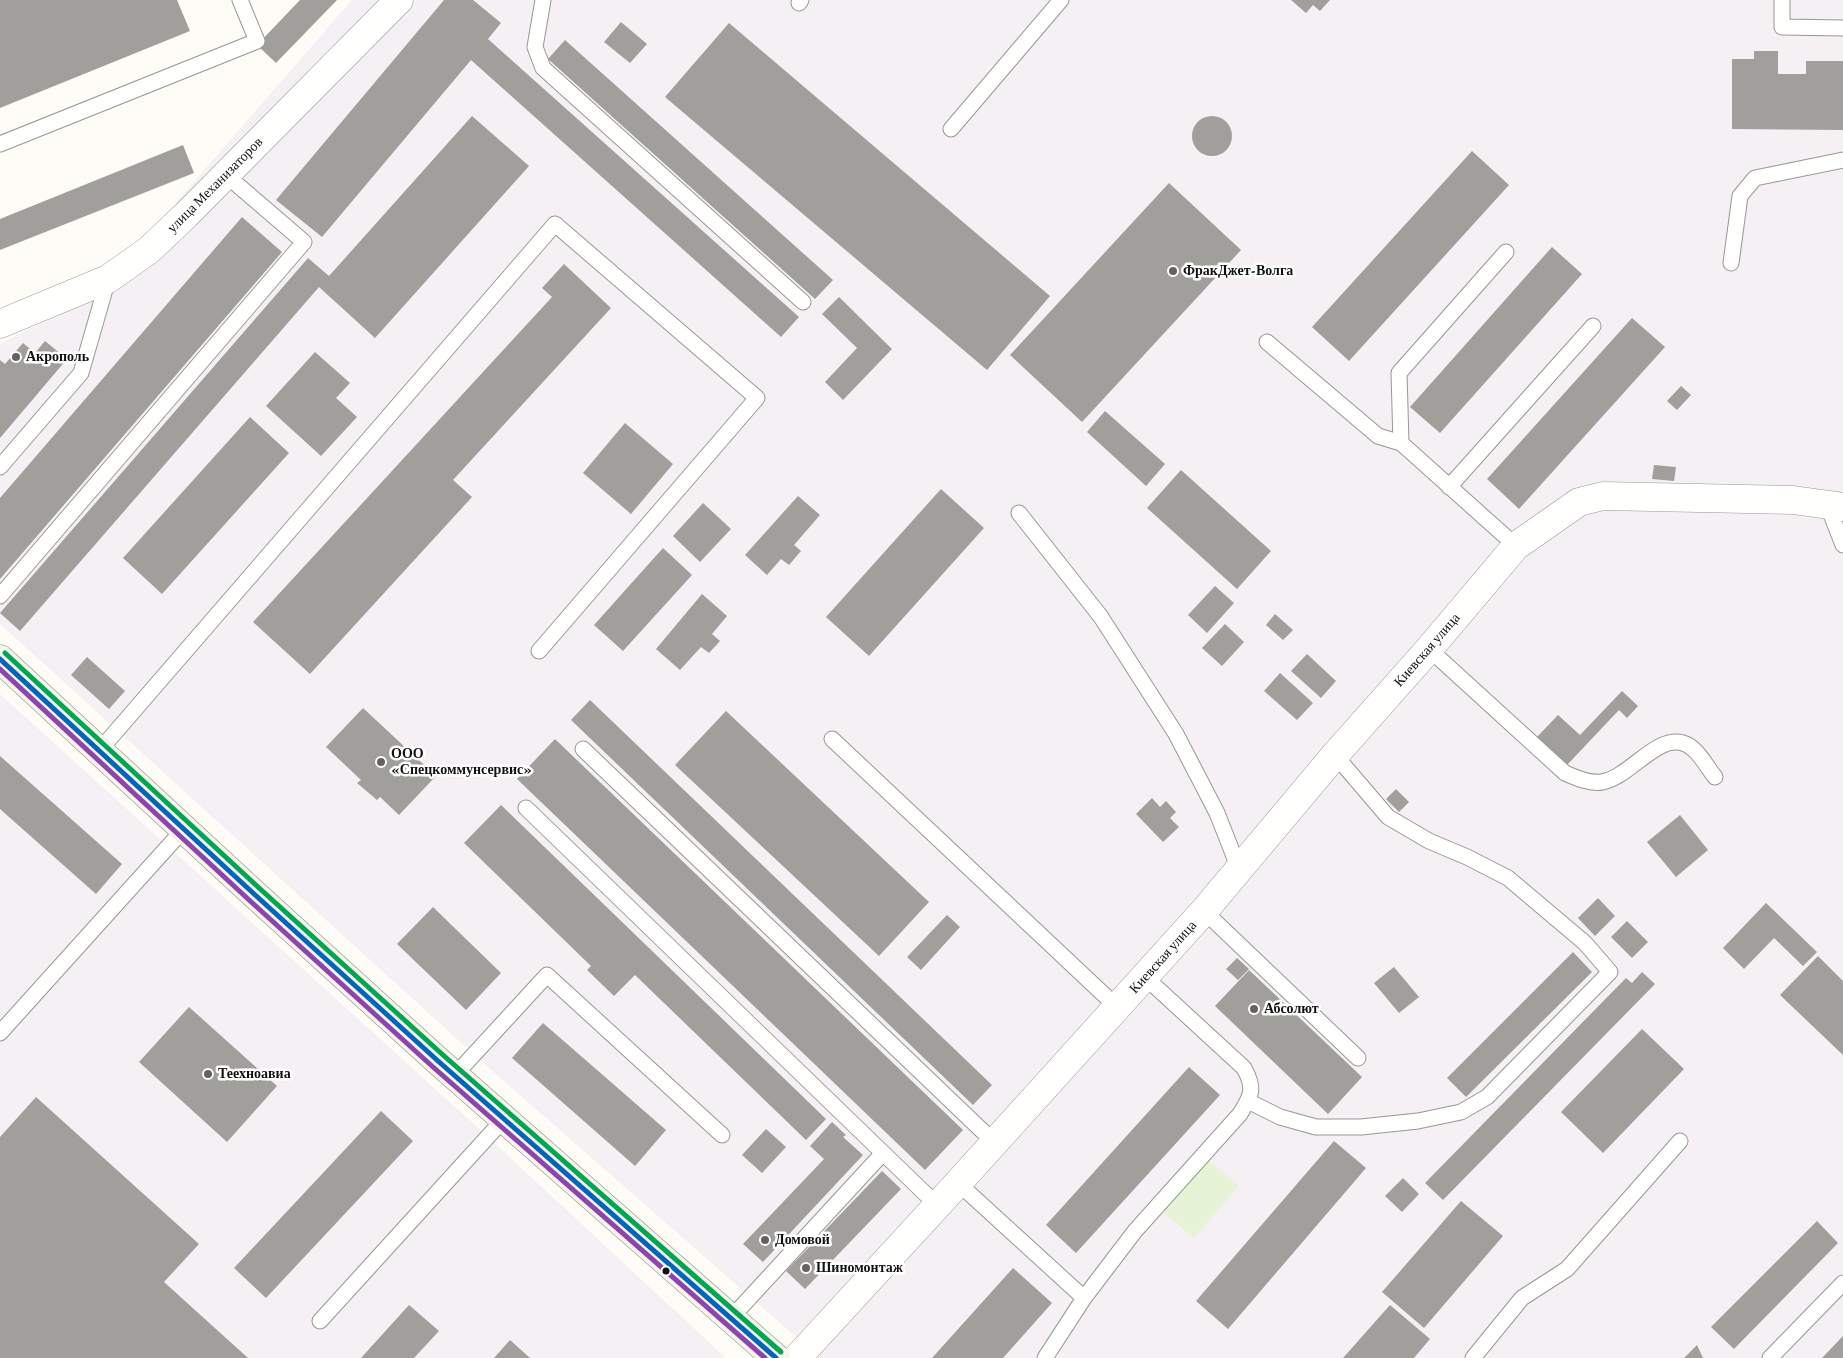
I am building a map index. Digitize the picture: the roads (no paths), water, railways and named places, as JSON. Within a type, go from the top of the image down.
[{"type":"main road","points":[[0,659],[455,1076],[776,1358]]},
{"type":"street","name":"улица Механизаторов","points":[[0,324],[108,279],[149,250],[399,0]]},
{"type":"street","name":"Киевская улица","points":[[797,1358],[938,1206],[1204,911],[1335,754],[1429,649],[1516,546],[1579,502],[1603,496],[1632,495],[1793,500],[1835,506]]},
{"type":"lane","points":[[0,144],[257,41],[240,0]]},
{"type":"lane","points":[[543,0],[535,46],[543,68],[803,302]]},
{"type":"lane","points":[[951,129],[1061,0]]},
{"type":"lane","points":[[1782,0],[1782,27],[1843,28]]},
{"type":"lane","points":[[1731,263],[1740,196],[1755,178],[1843,160]]},
{"type":"lane","points":[[0,596],[304,242],[226,175]]},
{"type":"lane","points":[[99,751],[555,224],[757,398],[538,651]]},
{"type":"lane","points":[[1401,443],[1399,373],[1506,252]]},
{"type":"lane","points":[[0,467],[81,372],[108,279]]},
{"type":"lane","points":[[1450,487],[1593,326]]},
{"type":"lane","points":[[1267,342],[1378,436],[1401,443],[1516,546]]},
{"type":"lane","points":[[1835,506],[1843,545]]},
{"type":"lane","points":[[1019,513],[1101,617],[1176,734],[1217,813],[1239,869]]},
{"type":"lane","points":[[1429,649],[1565,774],[1581,780],[1601,782],[1619,777],[1658,748],[1670,742],[1684,743],[1695,751],[1715,776]]},
{"type":"lane","points":[[832,740],[1117,1007]]},
{"type":"lane","points":[[583,749],[995,1143]]},
{"type":"lane","points":[[1248,1101],[1280,1117],[1316,1127],[1361,1127],[1418,1121],[1461,1112],[1487,1097],[1610,972],[1584,943],[1508,878],[1467,857],[1429,841],[1388,817],[1335,754]]},
{"type":"lane","points":[[526,808],[938,1206]]},
{"type":"lane","points":[[0,1033],[184,829]]},
{"type":"lane","points":[[1204,911],[1358,1058]]},
{"type":"lane","points":[[455,1076],[547,975],[722,1135]]},
{"type":"lane","points":[[1045,1358],[1084,1298],[1136,1231],[1240,1114],[1252,1090],[1250,1080],[1244,1068],[1145,977]]},
{"type":"lane","points":[[320,1321],[504,1119]]},
{"type":"lane","points":[[1472,1358],[1522,1298],[1567,1269],[1680,1141]]},
{"type":"lane","points":[[731,1318],[883,1153]]},
{"type":"lane","points":[[958,1183],[1084,1298]]},
{"type":"lane","points":[[1770,1358],[1843,1283]]},
{"type":"place","name":"ФракДжет-Волга","points":[[1173,271]]},
{"type":"place","name":"Акрополь","points":[[16,357]]},
{"type":"place","name":"ООО «Спецкоммунсервис»","points":[[381,762]]},
{"type":"place","name":"Абсолют","points":[[1254,1009]]},
{"type":"place","name":"Теехноавиа","points":[[208,1074]]},
{"type":"place","name":"Домовой","points":[[765,1240]]},
{"type":"place","name":"Шиномонтаж","points":[[806,1268]]}]
